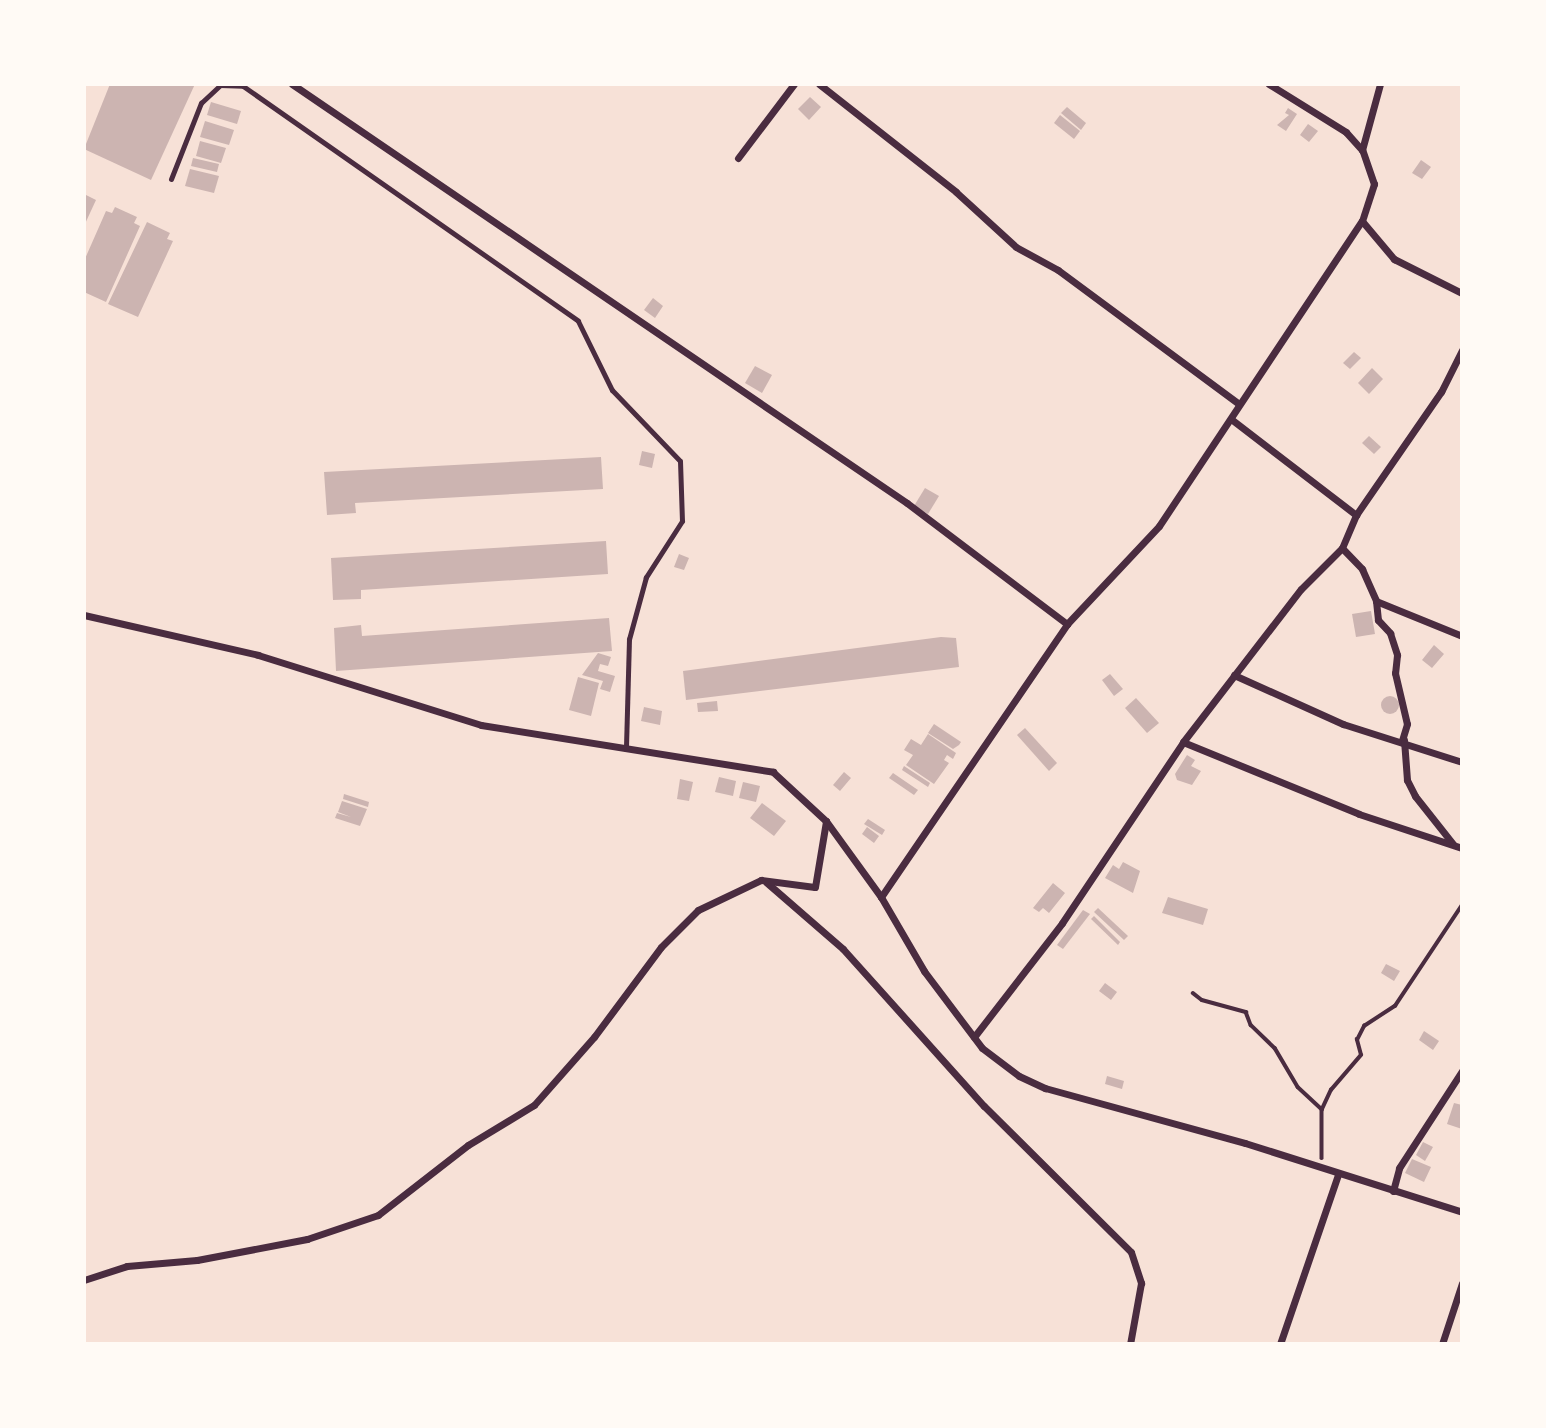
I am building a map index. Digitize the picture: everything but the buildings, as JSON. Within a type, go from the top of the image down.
[{"type":"street","points":[[292,84],[907,503],[1067,624]]},
{"type":"street","points":[[738,158],[794,84]]},
{"type":"street","points":[[819,84],[956,192],[1016,247],[1100,300],[1239,404]]},
{"type":"street","points":[[1362,150],[1380,84]]},
{"type":"street","points":[[881,897],[1067,624],[1159,526],[1362,222],[1374,184],[1362,150],[1346,132],[1271,85]]},
{"type":"street","points":[[1362,222],[1394,258],[1462,293]]},
{"type":"street","points":[[974,1037],[1062,923],[1183,742],[1301,589],[1342,548],[1356,515],[1441,393],[1462,350]]},
{"type":"street","points":[[1231,419],[1356,515]]},
{"type":"street","points":[[1342,548],[1362,569],[1376,601],[1378,620],[1390,633],[1397,655],[1395,673],[1407,724],[1403,740],[1407,780],[1415,796],[1453,844]]},
{"type":"street","points":[[1376,601],[1462,636]]},
{"type":"street","points":[[84,615],[258,655],[481,725],[626,750],[747,764],[773,772],[826,821],[881,897],[924,971],[974,1037],[1008,1069],[1045,1088],[1245,1143],[1322,1170],[1462,1212]]},
{"type":"street","points":[[1234,675],[1343,724],[1403,740],[1462,762]]},
{"type":"street","points":[[1183,742],[1359,814],[1462,848]]},
{"type":"street","points":[[84,1280],[127,1266],[197,1260],[307,1239],[378,1214],[468,1145],[534,1104],[594,1037],[661,947],[698,910],[766,882],[815,887],[826,821]]},
{"type":"street","points":[[766,882],[843,949],[984,1106],[1131,1252],[1141,1283],[1130,1344]]},
{"type":"street","points":[[1393,1191],[1398,1168],[1462,1070]]},
{"type":"street","points":[[1280,1344],[1338,1175]]},
{"type":"street","points":[[1441,1344],[1462,1283]]},
{"type":"lane","points":[[171,179],[201,103],[220,85],[235,85],[289,115],[433,222],[578,321],[612,390],[680,461],[682,520],[646,577],[629,639],[626,750]]},
{"type":"path","points":[[1322,1170],[1322,1109],[1331,1090],[1362,1055],[1357,1040],[1364,1026],[1395,1006],[1462,905]]},
{"type":"path","points":[[1193,993],[1202,1000],[1246,1012],[1251,1026],[1275,1048],[1298,1087],[1322,1109]]}]
